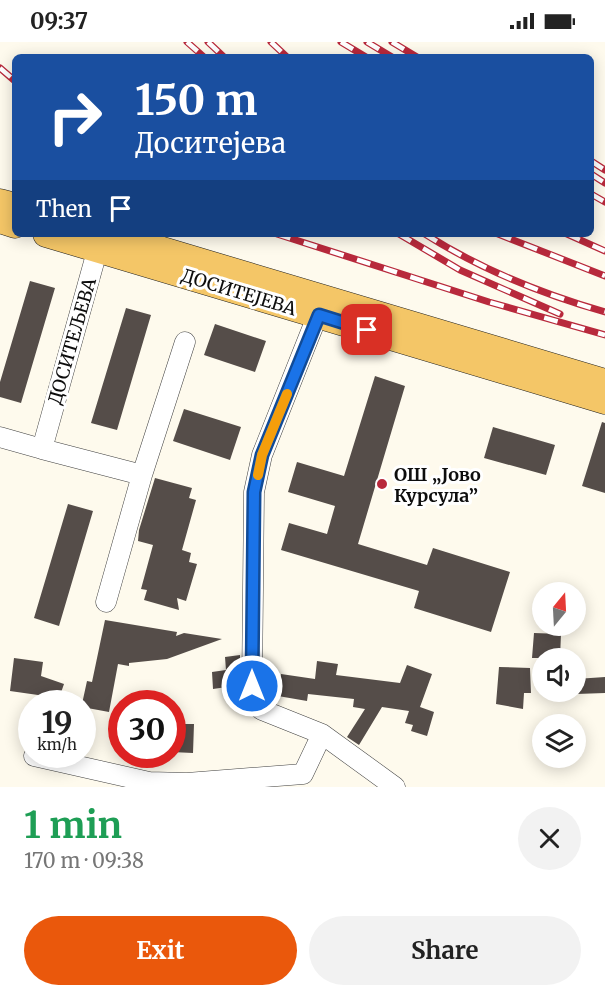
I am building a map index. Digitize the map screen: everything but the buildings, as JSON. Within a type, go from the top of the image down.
[{"type":"main road","name":"ДОСИТЕЈЕВА","points":[[80,237],[103,239],[321,307],[605,401]]},
{"type":"main road","name":"ДОСИТЕЈЕВА","points":[[321,307],[605,382]]},
{"type":"street","name":"ДОСИТЕЉЕВА","points":[[42,449],[103,239]]},
{"type":"street","points":[[321,307],[262,455],[254,492],[252,686],[255,701],[262,710],[322,734],[395,787]]},
{"type":"street","points":[[106,602],[142,475],[186,342]]},
{"type":"street","points":[[0,437],[142,475]]},
{"type":"street","points":[[87,768],[149,782],[301,781],[322,734]]},
{"type":"railway","points":[[187,42],[201,54]]},
{"type":"railway","points":[[208,42],[221,54]]},
{"type":"railway","points":[[271,42],[284,54]]},
{"type":"railway","points":[[341,42],[361,54]]},
{"type":"railway","points":[[367,42],[387,54]]},
{"type":"railway","points":[[392,42],[412,54]]},
{"type":"railway","points":[[0,68],[12,78]]},
{"type":"railway","points":[[594,163],[605,170]]},
{"type":"railway","points":[[594,176],[605,183]]},
{"type":"railway","points":[[594,196],[605,202]]},
{"type":"railway","points":[[286,237],[489,302],[605,335]]},
{"type":"railway","points":[[404,237],[460,270],[560,314]]},
{"type":"railway","points":[[430,237],[512,279],[605,312]]},
{"type":"railway","points":[[506,237],[605,276]]},
{"type":"railway","points":[[574,237],[605,251]]},
{"type":"slow traffic","points":[[258,475],[262,455],[287,394]]},
{"type":"place","name":"ОШ „Јово Курсула”","points":[[382,484]]},
{"type":"route","points":[[252,686],[254,492],[262,455],[319,315],[367,330]]}]
